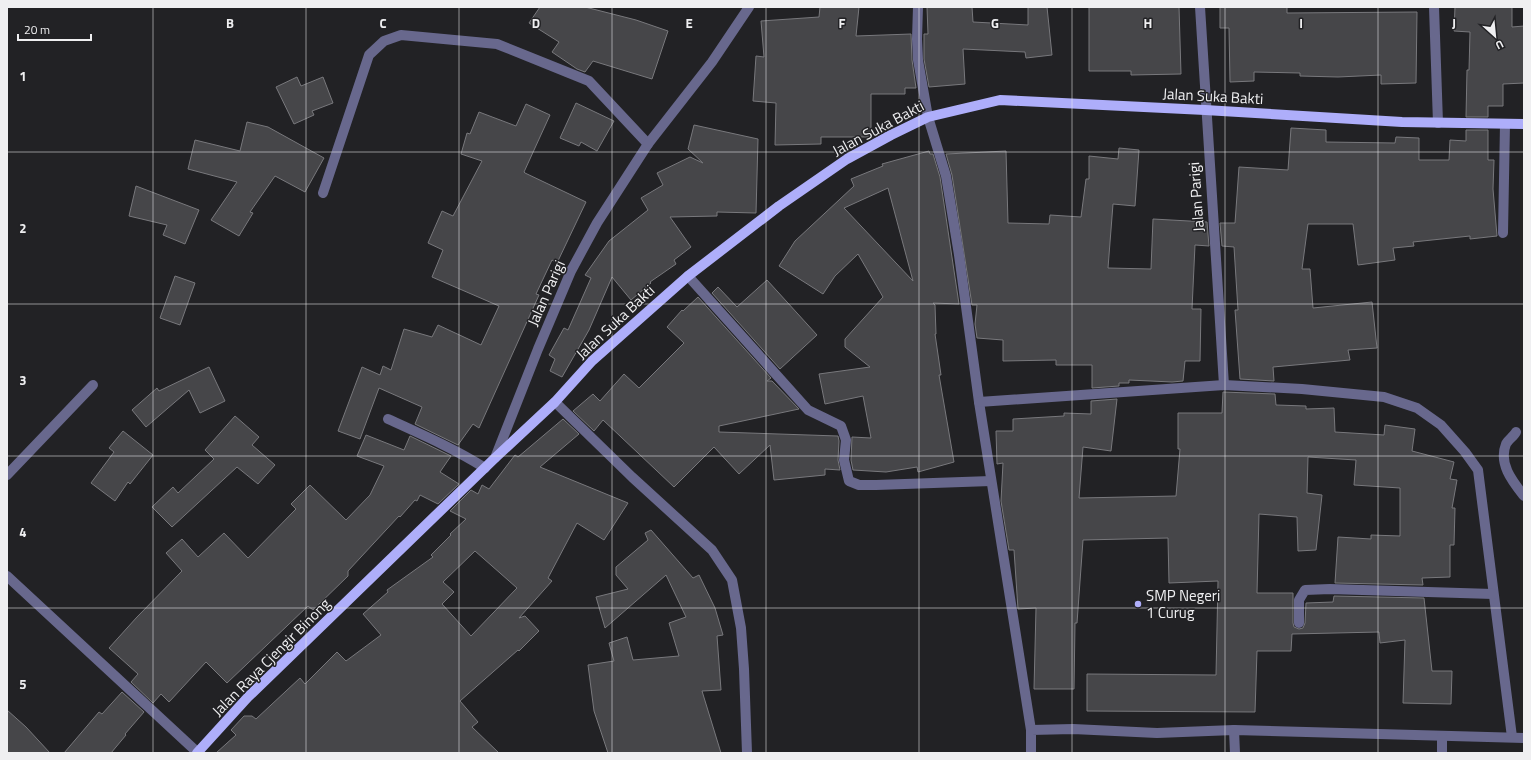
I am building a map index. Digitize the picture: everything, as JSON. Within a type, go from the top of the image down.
[{"type":"main road","name":"Jalan Suka Bakti","points":[[495,458],[555,402],[592,362],[688,276],[779,206],[847,159],[928,117],[1000,100],[1205,110],[1402,122],[1524,124]]},
{"type":"main road","name":"Jalan Parigi","points":[[367,583],[495,458]]},
{"type":"main road","name":"Jalan Raya Cjengir Binong","points":[[197,753],[248,697],[367,583]]},
{"type":"street","name":"Jalan Parigi","points":[[495,458],[538,348],[571,271],[597,223],[648,144],[712,62],[749,7]]},
{"type":"street","points":[[918,7],[918,60],[928,117],[946,176],[959,255],[979,402],[1031,730],[1031,753]]},
{"type":"street","name":"Jalan Parigi","points":[[1200,7],[1205,110],[1224,385]]},
{"type":"street","points":[[1434,7],[1438,123]]},
{"type":"street","points":[[323,193],[369,55],[384,41],[401,35],[497,44],[589,81],[648,144]]},
{"type":"street","points":[[1503,233],[1505,124]]},
{"type":"street","points":[[688,276],[808,410],[841,426],[846,440],[844,460],[849,481],[859,485],[991,481]]},
{"type":"street","points":[[7,475],[93,385]]},
{"type":"street","points":[[979,402],[1224,385],[1302,389],[1384,397],[1417,408],[1441,426],[1465,452],[1478,470],[1512,737]]},
{"type":"street","points":[[555,402],[632,477],[712,550],[732,580],[741,628],[747,753]]},
{"type":"street","points":[[388,419],[445,446],[485,468]]},
{"type":"street","points":[[1516,432],[1506,444],[1504,463],[1513,482],[1524,496]]},
{"type":"street","points":[[7,576],[197,753]]},
{"type":"street","points":[[1299,623],[1299,600],[1305,590],[1330,589],[1493,594]]},
{"type":"street","points":[[1031,730],[1073,729],[1157,733],[1234,730],[1524,738]]},
{"type":"street","points":[[1234,730],[1235,753]]},
{"type":"street","points":[[1442,736],[1442,753]]},
{"type":"building","points":[[540,7],[585,7],[636,20],[668,31],[652,79],[593,61],[585,72],[577,69],[552,52],[559,42],[529,23]]},
{"type":"building","points":[[820,7],[859,7],[856,36],[911,34],[912,60],[916,88],[905,88],[905,94],[871,94],[871,137],[821,137],[821,144],[775,145],[776,103],[753,101],[756,56],[764,57],[761,21],[819,17]]},
{"type":"building","points":[[927,7],[972,7],[973,22],[1028,25],[1028,7],[1047,7],[1052,55],[1026,58],[1025,52],[963,49],[965,84],[929,87],[924,59],[924,34],[928,34]]},
{"type":"building","points":[[1089,7],[1179,7],[1181,74],[1131,75],[1131,71],[1089,71]]},
{"type":"building","points":[[1220,7],[1287,7],[1287,13],[1417,12],[1416,83],[1381,84],[1381,75],[1338,77],[1300,76],[1300,73],[1254,72],[1254,81],[1230,82],[1229,28],[1220,28]]},
{"type":"building","points":[[1455,7],[1512,7],[1512,27],[1524,26],[1524,83],[1503,84],[1503,106],[1488,106],[1488,117],[1466,117],[1467,70],[1469,70],[1470,32],[1454,31]]},
{"type":"building","points":[[297,77],[301,86],[323,77],[333,103],[312,111],[314,115],[294,124],[276,87]]},
{"type":"building","points":[[576,103],[614,121],[597,151],[581,142],[579,146],[560,138]]},
{"type":"building","points":[[526,104],[550,115],[524,172],[586,202],[557,263],[552,260],[536,294],[539,295],[479,428],[473,424],[458,445],[415,424],[422,407],[379,388],[360,439],[338,431],[362,367],[380,375],[383,366],[391,370],[404,329],[432,337],[438,325],[481,345],[499,306],[432,277],[443,250],[428,243],[442,211],[453,216],[482,161],[461,154],[467,133],[470,134],[479,112],[516,126]]},
{"type":"building","points":[[247,122],[268,127],[324,158],[305,192],[275,176],[250,212],[253,213],[239,236],[211,220],[237,182],[188,169],[195,140],[240,151]]},
{"type":"building","points":[[694,125],[758,139],[756,213],[717,212],[717,216],[670,217],[691,247],[674,260],[676,264],[650,282],[651,283],[631,300],[612,277],[589,330],[562,377],[550,371],[555,359],[549,355],[564,328],[568,330],[591,278],[585,275],[609,241],[648,210],[641,198],[663,185],[657,173],[690,157],[703,163],[688,149]]},
{"type":"building","points":[[1291,128],[1326,130],[1326,142],[1395,143],[1396,137],[1419,138],[1419,160],[1449,160],[1450,140],[1466,141],[1466,130],[1488,130],[1488,160],[1494,160],[1493,189],[1497,236],[1470,239],[1470,236],[1413,242],[1414,246],[1393,248],[1395,260],[1358,265],[1353,224],[1308,224],[1302,269],[1310,269],[1313,308],[1372,302],[1377,348],[1348,350],[1350,360],[1273,367],[1274,381],[1240,379],[1235,310],[1238,310],[1234,247],[1222,246],[1220,223],[1235,223],[1239,167],[1288,170]]},
{"type":"building","points":[[1119,148],[1139,150],[1135,206],[1113,204],[1108,268],[1151,269],[1153,219],[1207,222],[1209,246],[1195,245],[1192,309],[1201,309],[1200,361],[1185,361],[1183,381],[1172,382],[1129,380],[1129,383],[1119,383],[1119,386],[1092,388],[1092,365],[1056,365],[1056,360],[1003,361],[1003,340],[977,338],[975,324],[977,305],[972,305],[952,175],[946,154],[1006,151],[1008,223],[1049,224],[1050,215],[1081,217],[1086,179],[1089,179],[1089,156],[1118,159]]},
{"type":"building","points":[[929,151],[930,154],[933,154],[940,177],[959,304],[933,303],[935,305],[935,334],[941,375],[939,375],[954,462],[918,472],[917,467],[886,472],[853,470],[851,460],[852,437],[871,438],[863,396],[825,404],[819,374],[870,367],[845,347],[845,339],[883,297],[858,254],[835,276],[823,294],[779,266],[795,241],[854,186],[851,179],[883,166],[882,164]],"holes":[[[888,188],[913,281],[844,208]]]},
{"type":"building","points":[[136,186],[199,210],[185,244],[163,235],[167,225],[129,216]]},
{"type":"building","points":[[175,276],[195,283],[180,325],[160,318]]},
{"type":"building","points":[[767,280],[817,335],[780,369],[712,293],[718,287],[737,307]]},
{"type":"building","points":[[698,297],[771,378],[767,381],[772,381],[799,409],[719,426],[719,432],[838,436],[838,460],[840,470],[825,469],[825,475],[774,480],[770,445],[739,474],[714,447],[674,487],[603,420],[594,431],[573,411],[593,394],[600,401],[624,374],[639,388],[684,343],[667,327],[682,310],[683,311]]},
{"type":"building","points":[[209,367],[225,401],[200,413],[189,390],[146,427],[132,410],[157,388],[159,391]]},
{"type":"building","points":[[1223,392],[1275,394],[1276,405],[1306,406],[1306,409],[1334,408],[1335,432],[1384,435],[1385,425],[1415,429],[1412,451],[1454,462],[1450,479],[1457,480],[1452,508],[1455,508],[1454,545],[1450,545],[1450,577],[1422,578],[1423,585],[1335,583],[1338,537],[1371,539],[1371,535],[1400,536],[1400,488],[1354,485],[1356,460],[1308,457],[1307,493],[1322,495],[1316,550],[1298,551],[1297,517],[1259,514],[1257,593],[1293,593],[1293,623],[1294,627],[1299,629],[1303,628],[1305,623],[1306,603],[1333,602],[1334,596],[1424,598],[1432,671],[1452,671],[1451,704],[1403,703],[1405,640],[1380,643],[1379,632],[1292,634],[1291,651],[1257,651],[1255,712],[1087,711],[1087,674],[1216,675],[1218,581],[1169,583],[1168,538],[1083,540],[1077,623],[1075,623],[1074,689],[1034,689],[1036,608],[1018,609],[1014,550],[1009,550],[1001,501],[1003,463],[997,464],[996,431],[1013,431],[1013,419],[1064,416],[1064,413],[1091,414],[1091,401],[1117,399],[1111,451],[1083,447],[1079,498],[1176,496],[1180,449],[1178,449],[1178,413],[1222,413]]},
{"type":"building","points":[[235,416],[259,437],[252,445],[275,465],[258,484],[237,467],[172,527],[152,507],[173,487],[178,493],[214,459],[205,450]]},
{"type":"building","points":[[563,419],[579,434],[540,467],[628,503],[604,540],[577,523],[548,578],[552,581],[519,618],[525,616],[539,631],[519,651],[518,650],[460,701],[478,722],[472,727],[499,753],[216,753],[236,735],[231,730],[244,716],[252,716],[256,719],[300,678],[305,684],[337,652],[346,661],[381,635],[363,614],[388,592],[387,590],[433,557],[431,555],[466,519],[450,511],[471,490],[478,494],[482,485],[489,489],[515,455],[518,457]],"holes":[[[475,551],[517,588],[471,636],[442,604],[454,592],[443,582]]]},
{"type":"building","points":[[123,431],[153,455],[130,484],[128,482],[115,501],[91,483],[114,452],[109,448]]},
{"type":"building","points":[[366,435],[404,450],[410,436],[451,456],[440,472],[459,484],[438,504],[420,495],[417,501],[415,500],[400,517],[399,516],[348,571],[348,576],[313,610],[308,606],[227,683],[206,662],[169,702],[161,694],[153,703],[131,682],[138,674],[109,648],[182,571],[166,553],[182,539],[198,557],[224,533],[248,558],[296,509],[291,504],[310,485],[346,520],[370,495],[384,466],[357,456]]},
{"type":"building","points":[[651,530],[693,578],[699,575],[715,608],[723,635],[717,636],[721,690],[702,691],[721,753],[608,753],[594,711],[588,665],[614,661],[609,643],[627,637],[633,660],[679,656],[669,623],[686,617],[666,575],[605,628],[596,597],[628,589],[616,575],[616,567],[648,540],[645,533]]},
{"type":"building","points":[[122,692],[144,712],[111,753],[64,753],[99,712],[102,714]]},
{"type":"building","points":[[7,710],[26,727],[50,753],[7,753]]},
{"type":"place","name":"SMP Negeri 1 Curug","points":[[1138,604]]}]
